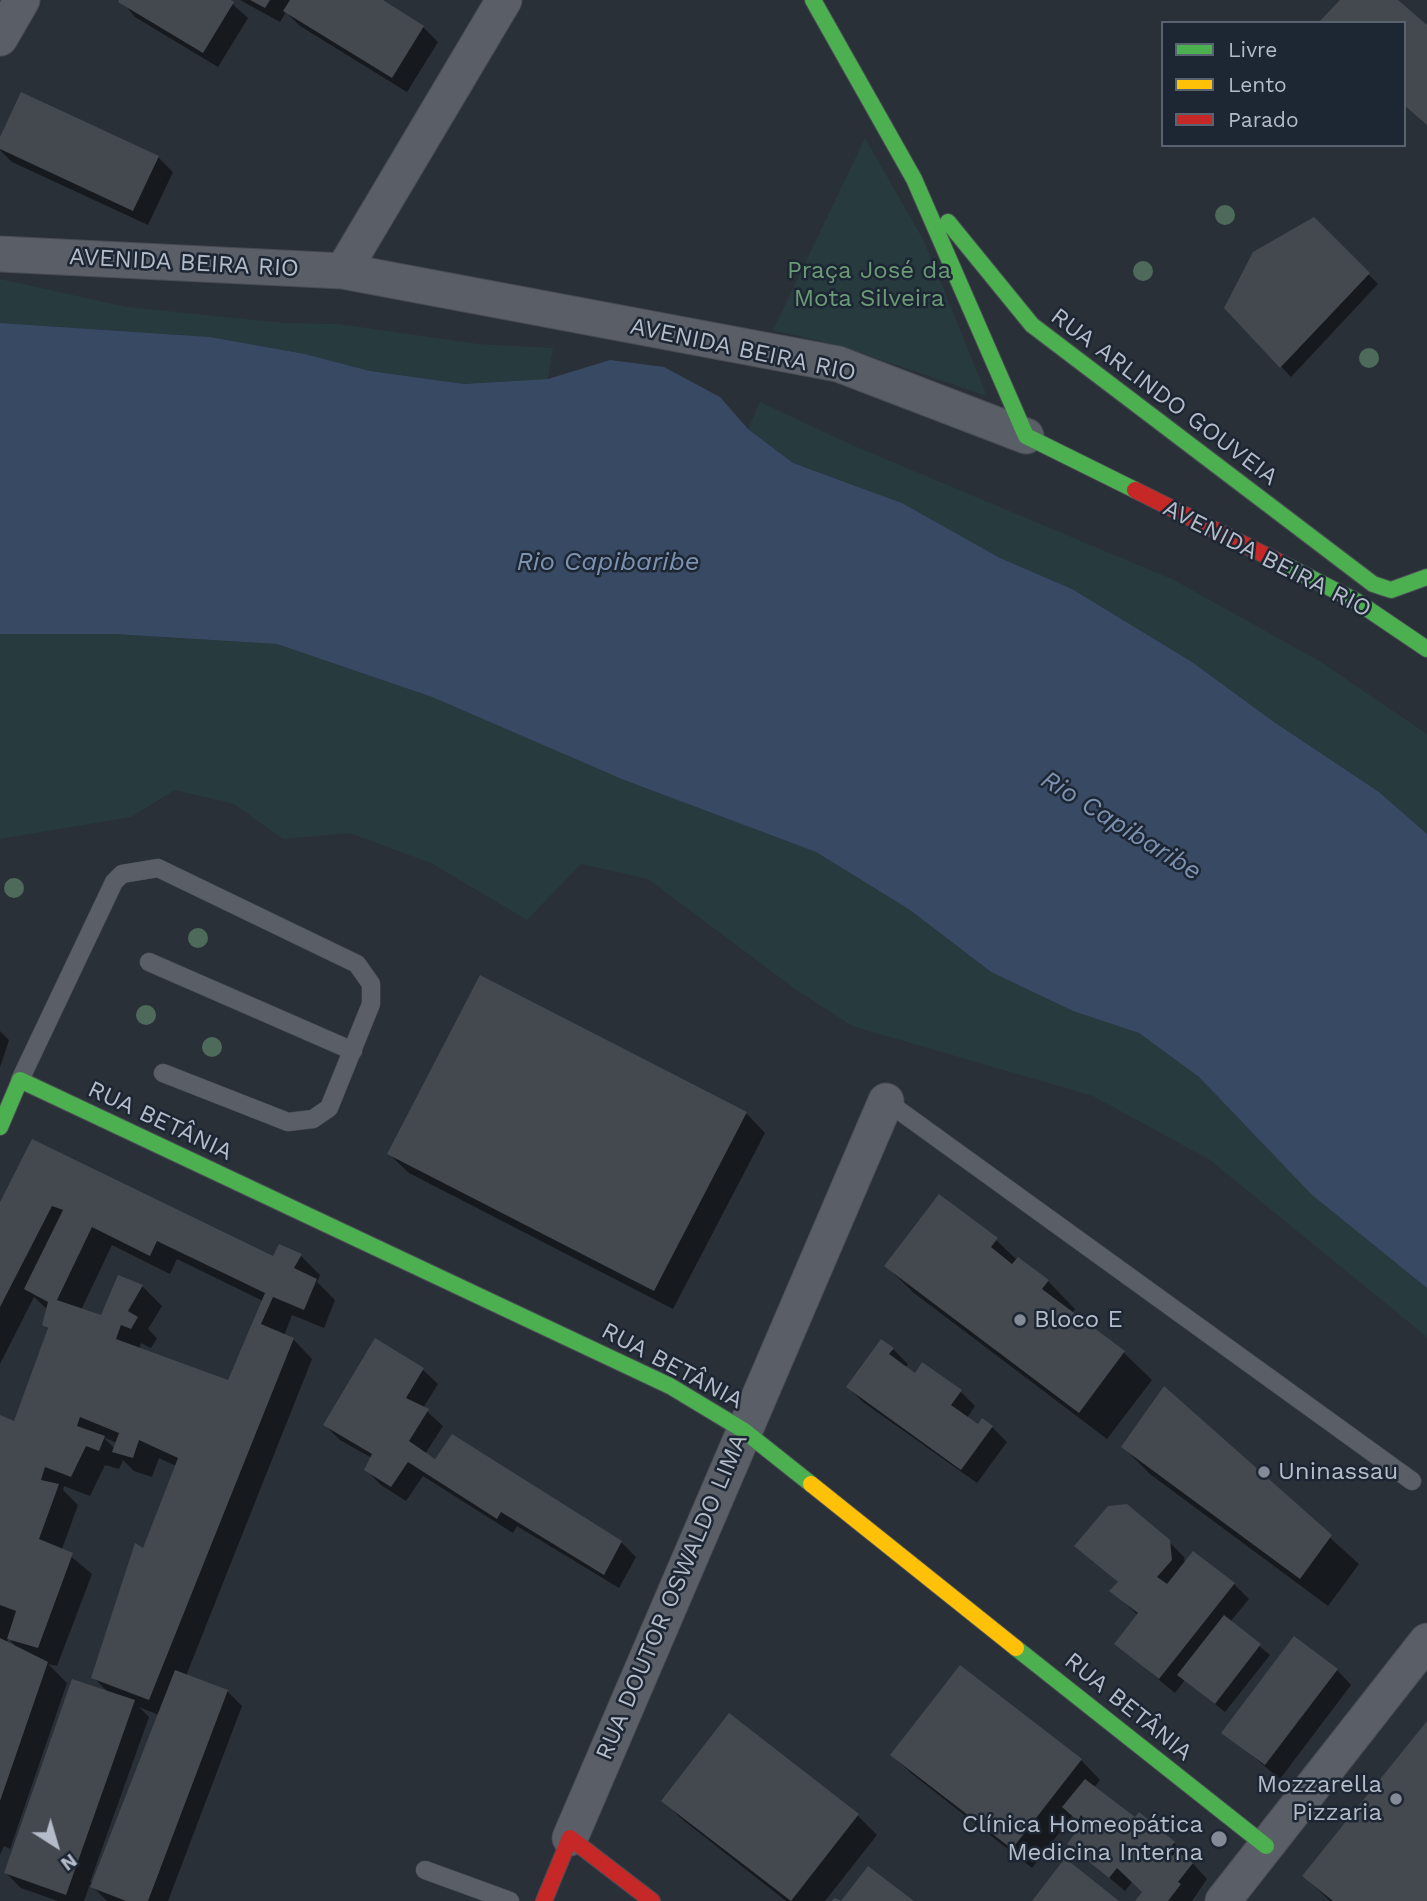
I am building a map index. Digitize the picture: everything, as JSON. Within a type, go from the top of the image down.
[{"type":"street","points":[[0,38],[22,0]]},
{"type":"street","points":[[343,271],[504,0]]},
{"type":"street","name":"RUA ARLINDO GOUVEIA","points":[[813,0],[914,179],[1026,436]]},
{"type":"street","name":"RUA ARLINDO GOUVEIA","points":[[914,179],[1032,325],[1071,357],[1373,584],[1391,590],[1427,576]]},
{"type":"street","name":"AVENIDA BEIRA RIO","points":[[0,254],[343,271],[838,365],[1026,436],[1356,601],[1427,649]]},
{"type":"street","points":[[0,1127],[20,1080]]},
{"type":"street","name":"RUA BETÂNIA","points":[[20,1080],[670,1386],[743,1430],[1266,1846]]},
{"type":"street","name":"RUA DOUTOR OSWALDO LIMA","points":[[544,1901],[743,1430],[886,1101]]},
{"type":"street","points":[[1223,1901],[1427,1641]]},
{"type":"street","points":[[570,1838],[652,1901]]},
{"type":"lane","points":[[20,1080],[114,882],[122,874],[158,868],[357,964],[371,984],[371,1004],[329,1108],[313,1119],[288,1122],[163,1073]]},
{"type":"lane","points":[[149,962],[353,1051]]},
{"type":"lane","points":[[886,1101],[1412,1481]]},
{"type":"lane","points":[[425,1870],[510,1901]]},
{"type":"green space","name":"Praça José da Mota Silveira","points":[[865,138],[924,241],[987,396],[841,346],[773,330]]},
{"type":"green space","points":[[0,279],[127,307],[284,323],[338,324],[478,344],[553,348],[548,379],[464,384],[370,371],[305,354],[210,337],[0,323]]},
{"type":"green space","points":[[760,402],[852,445],[1174,580],[1321,662],[1427,734],[1427,834],[1379,792],[1274,722],[1192,662],[1072,589],[1000,558],[902,503],[793,463],[748,429]]},
{"type":"green space","points":[[0,634],[114,634],[277,644],[432,697],[624,780],[816,852],[910,910],[991,972],[1073,1011],[1139,1033],[1199,1077],[1312,1195],[1427,1288],[1427,1337],[1210,1160],[1093,1096],[852,1026],[795,989],[648,879],[581,864],[527,920],[431,863],[349,833],[283,839],[234,804],[175,790],[131,817],[0,839]]},
{"type":"water","name":"Rio Capibaribe","points":[[0,323],[210,337],[305,354],[370,371],[464,384],[548,379],[610,360],[664,367],[720,397],[748,429],[793,463],[902,503],[1000,558],[1072,589],[1192,662],[1274,722],[1379,792],[1427,834],[1427,1288],[1312,1195],[1199,1077],[1139,1033],[1073,1011],[991,972],[910,910],[816,852],[624,780],[432,697],[277,644],[114,634],[0,634]]},
{"type":"building","points":[[250,0],[270,0],[265,8]]},
{"type":"building","points":[[290,0],[383,0],[424,26],[392,78],[283,11]]},
{"type":"building","points":[[1340,0],[1398,0],[1427,25],[1427,125],[1406,107],[1406,21],[1320,21]]},
{"type":"building","points":[[118,2],[234,2],[203,53]]},
{"type":"building","points":[[21,92],[159,156],[133,211],[0,149],[0,137]]},
{"type":"building","points":[[1314,217],[1370,273],[1280,368],[1224,308],[1253,252]]},
{"type":"building","points":[[480,975],[747,1112],[654,1291],[387,1154]]},
{"type":"building","points":[[32,1139],[273,1256],[279,1244],[302,1254],[294,1268],[317,1279],[304,1310],[273,1297],[261,1324],[294,1338],[149,1700],[91,1678],[135,1543],[143,1548],[178,1458],[139,1440],[133,1458],[112,1452],[119,1433],[80,1417],[77,1426],[105,1436],[99,1451],[86,1446],[71,1477],[45,1467],[41,1480],[59,1484],[39,1539],[73,1553],[38,1648],[7,1639],[16,1611],[0,1605],[0,1415],[14,1421],[48,1328],[42,1325],[48,1302],[24,1289],[63,1210],[52,1206],[0,1307],[0,1202]],"holes":[[[92,1227],[150,1256],[157,1241],[265,1293],[228,1380],[116,1339],[121,1325],[131,1329],[138,1317],[128,1311],[143,1285],[118,1275],[101,1315],[57,1300]]]},
{"type":"building","name":"Bloco E","points":[[939,1194],[998,1238],[991,1247],[1012,1264],[1018,1257],[1049,1280],[1042,1289],[1125,1351],[1079,1413],[884,1266]]},
{"type":"building","points":[[375,1338],[424,1368],[406,1398],[429,1409],[409,1441],[435,1459],[452,1434],[622,1541],[604,1575],[501,1512],[497,1519],[408,1462],[391,1487],[364,1470],[372,1454],[323,1425]]},
{"type":"building","points":[[881,1339],[894,1348],[889,1354],[915,1373],[922,1362],[962,1390],[951,1405],[978,1424],[982,1418],[993,1426],[961,1470],[846,1387]]},
{"type":"building","points":[[1164,1386],[1332,1535],[1300,1579],[1121,1447]]},
{"type":"building","points":[[1127,1504],[1170,1540],[1172,1560],[1157,1577],[1167,1584],[1193,1551],[1235,1583],[1159,1679],[1114,1644],[1138,1613],[1109,1591],[1118,1582],[1074,1546],[1108,1506]]},
{"type":"building","points":[[1224,1615],[1261,1644],[1215,1704],[1177,1675]]},
{"type":"building","points":[[1294,1636],[1338,1669],[1265,1765],[1221,1733]]},
{"type":"building","points":[[0,1638],[48,1662],[0,1801]]},
{"type":"building","points":[[960,1665],[1082,1759],[1012,1849],[890,1755]]},
{"type":"building","points":[[175,1670],[228,1690],[148,1901],[126,1901],[90,1887]]},
{"type":"building","points":[[72,1679],[135,1700],[66,1895],[4,1873]]},
{"type":"building","points":[[729,1713],[859,1814],[791,1901],[661,1801]]},
{"type":"building","name":"Mozzarella Pizzaria","points":[[1427,1721],[1427,1901],[1333,1901],[1302,1876]]},
{"type":"building","points":[[1085,1779],[1135,1817],[1139,1812],[1175,1842],[1167,1851],[1172,1856],[1177,1851],[1193,1863],[1168,1901],[1135,1901],[1142,1892],[1117,1868],[1109,1878],[1067,1844],[1085,1820],[1081,1815],[1078,1821],[1062,1807]]},
{"type":"building","points":[[1065,1858],[1119,1901],[1032,1901]]},
{"type":"building","points":[[868,1866],[914,1901],[841,1901]]},
{"type":"traffic: fast","points":[[813,0],[914,179],[1026,436],[1135,490]]},
{"type":"traffic: fast","points":[[948,222],[1032,325],[1373,584],[1391,590],[1427,577]]},
{"type":"traffic: fast","points":[[1281,563],[1356,601],[1427,649]]},
{"type":"traffic: fast","points":[[0,1127],[20,1080],[670,1386],[743,1430],[811,1484]]},
{"type":"traffic: fast","points":[[1016,1648],[1266,1846]]},
{"type":"traffic: slow","points":[[811,1484],[1016,1648]]},
{"type":"traffic: jam","points":[[1135,490],[1281,563]]},
{"type":"traffic: jam","points":[[544,1901],[570,1838],[652,1901]]},
{"type":"place","name":"Bloco E","points":[[1020,1320]]},
{"type":"place","name":"Uninassau","points":[[1264,1472]]},
{"type":"place","name":"Mozzarella Pizzaria","points":[[1396,1799]]},
{"type":"place","name":"Clínica Homeopática Medicina Interna","points":[[1219,1839]]}]
